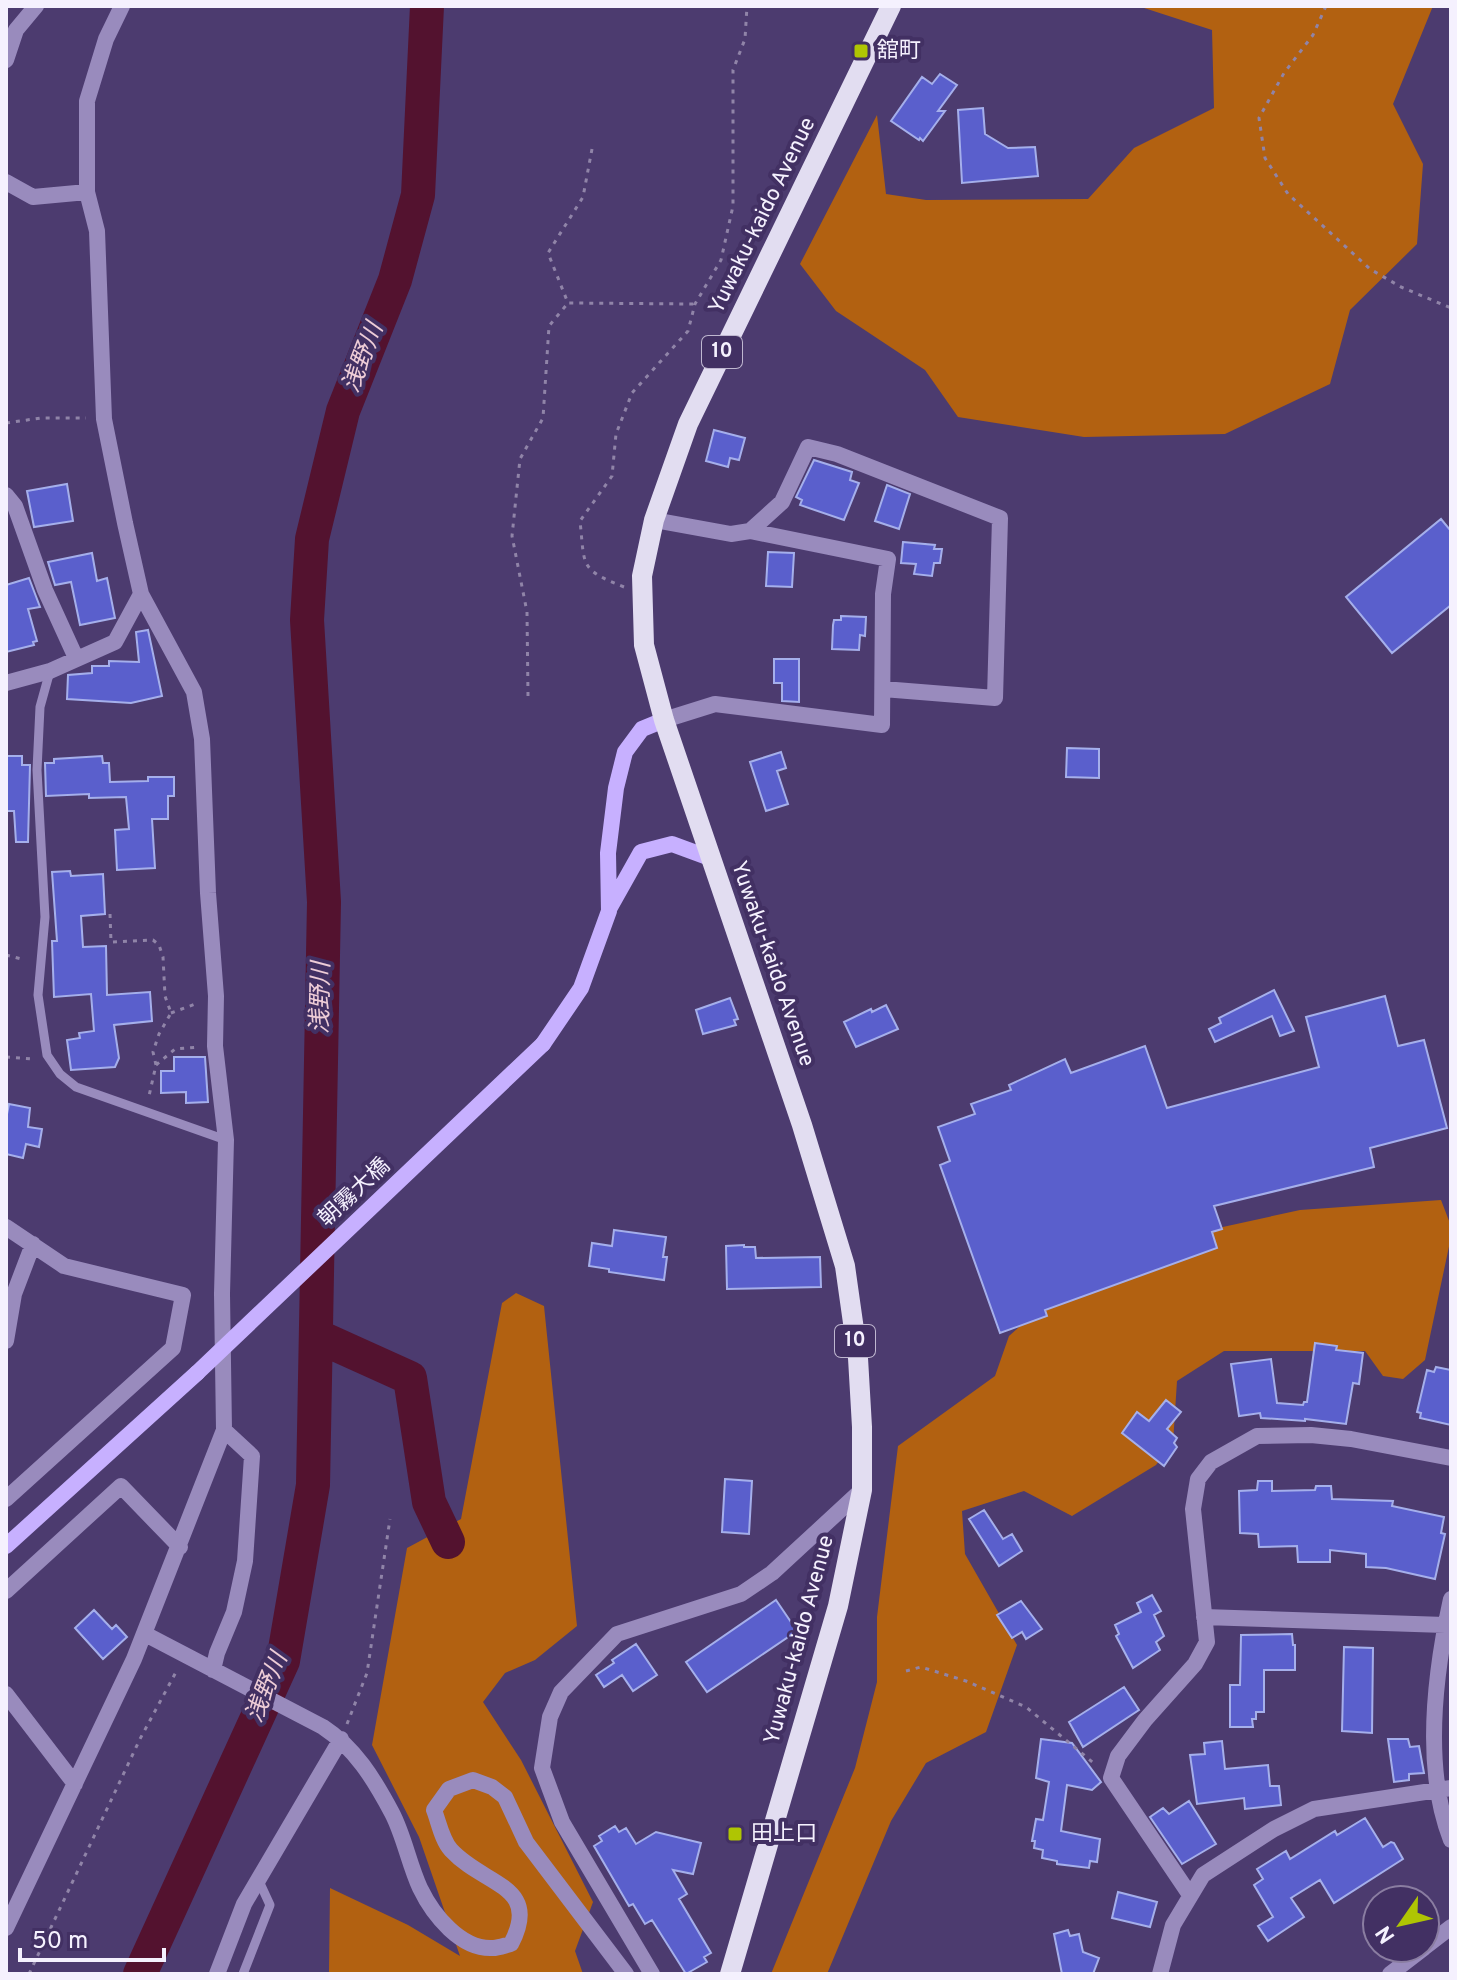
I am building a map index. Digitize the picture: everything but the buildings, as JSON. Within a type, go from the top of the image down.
[{"type":"main road","name":"Yuwaku-kaido Avenue","points":[[730,1974],[838,1606],[862,1490],[858,1358],[845,1266],[802,1125],[664,720],[644,645],[642,576],[654,520],[705,385],[740,320],[891,6]]},
{"type":"street","points":[[6,60],[16,30],[36,6]]},
{"type":"street","points":[[7,1923],[145,1634],[224,1430],[222,1294],[226,1140],[215,1046],[216,996],[202,739],[194,692],[141,594],[104,419],[97,231],[87,192],[87,101],[106,39],[122,6]]},
{"type":"street","points":[[6,182],[33,197],[87,192]]},
{"type":"street","points":[[750,531],[782,502],[808,447],[837,454],[1000,518],[995,698],[883,689]]},
{"type":"street","points":[[6,495],[15,506],[45,590],[76,658]]},
{"type":"street","points":[[609,911],[608,853],[616,788],[625,752],[642,729],[715,704],[882,725],[883,594],[888,559],[750,531],[731,534],[654,520]]},
{"type":"street","points":[[6,683],[50,671],[115,642],[141,594]]},
{"type":"street","points":[[609,911],[641,852],[672,844],[710,858]]},
{"type":"street","name":"朝霧大橋","points":[[6,1546],[197,1373],[543,1044],[581,988],[609,911]]},
{"type":"street","points":[[6,1227],[64,1266],[183,1295],[173,1348],[6,1499]]},
{"type":"street","points":[[6,1341],[14,1294],[33,1244]]},
{"type":"street","points":[[217,1672],[245,1561],[252,1456],[224,1430]]},
{"type":"street","points":[[1190,1895],[1111,1778],[1118,1756],[1145,1720],[1195,1664],[1207,1642],[1193,1509],[1198,1479],[1211,1462],[1257,1436],[1311,1435],[1387,1445],[1451,1458]]},
{"type":"street","points":[[6,1591],[121,1486],[180,1547]]},
{"type":"street","points":[[652,1974],[562,1822],[542,1768],[550,1717],[561,1692],[617,1634],[741,1594],[772,1573],[862,1490]]},
{"type":"street","points":[[1451,1599],[1445,1625],[1434,1724],[1451,1840]]},
{"type":"street","points":[[1204,1617],[1445,1625]]},
{"type":"street","points":[[145,1634],[341,1739],[363,1764],[393,1816],[421,1889],[441,1919],[465,1942],[493,1949],[511,1944],[521,1926],[522,1911],[508,1888],[484,1877],[448,1847],[434,1810],[449,1789],[473,1780],[492,1787],[505,1797],[526,1842],[626,1974]]},
{"type":"street","points":[[6,1694],[75,1784]]},
{"type":"street","points":[[217,1974],[244,1904],[341,1739]]},
{"type":"street","points":[[1160,1974],[1173,1925],[1203,1875],[1274,1829],[1314,1809],[1445,1790]]},
{"type":"lane","points":[[50,671],[40,707],[37,770],[45,917],[38,995],[47,1055],[60,1074],[76,1087],[226,1140]]},
{"type":"lane","points":[[243,1974],[270,1905],[258,1879]]},
{"type":"path","points":[[642,595],[595,575],[584,562],[580,521],[612,476],[616,434],[632,393],[688,331],[695,304],[721,260],[733,206],[733,70],[745,39],[747,6]]},
{"type":"path","points":[[1326,6],[1313,35],[1284,73],[1259,118],[1265,158],[1288,194],[1370,269],[1401,287],[1451,308]]},
{"type":"path","points":[[568,303],[548,253],[583,197],[592,149]]},
{"type":"path","points":[[568,303],[695,304]]},
{"type":"path","points":[[528,696],[527,612],[512,536],[518,474],[520,459],[543,418],[549,326],[568,303]]},
{"type":"path","points":[[6,423],[41,418],[104,419]]},
{"type":"path","points":[[110,914],[111,942],[153,940],[159,945],[163,957],[165,996],[171,1013]]},
{"type":"path","points":[[6,955],[41,964]]},
{"type":"path","points":[[146,1112],[156,1065],[153,1052],[171,1013],[216,996]]},
{"type":"path","points":[[156,1065],[175,1049],[215,1046]]},
{"type":"path","points":[[6,1057],[51,1060]]},
{"type":"path","points":[[341,1739],[367,1673],[390,1519]]},
{"type":"path","points":[[29,1974],[140,1739],[185,1655]]},
{"type":"path","points":[[906,1671],[921,1667],[966,1681],[1026,1707],[1111,1778]]},
{"type":"shaded area","points":[[1138,6],[1433,6],[1393,104],[1423,164],[1417,244],[1350,310],[1330,384],[1225,434],[1084,437],[958,417],[925,370],[836,311],[800,264],[877,115],[886,194],[926,200],[1088,199],[1134,148],[1214,108],[1212,30]]},
{"type":"shaded area","points":[[1441,1200],[1451,1226],[1451,1237],[1425,1360],[1403,1379],[1383,1376],[1365,1351],[1224,1351],[1177,1381],[1173,1443],[1156,1465],[1072,1516],[1024,1491],[962,1511],[965,1554],[1017,1645],[986,1732],[926,1763],[891,1821],[827,1974],[771,1974],[855,1768],[877,1682],[877,1617],[898,1446],[995,1376],[1009,1336],[1039,1309],[1209,1230],[1300,1210]]},
{"type":"shaded area","points":[[516,1293],[544,1306],[577,1626],[535,1660],[505,1673],[483,1702],[521,1760],[593,1902],[575,1951],[583,1974],[329,1974],[330,1888],[408,1925],[460,1956],[419,1837],[372,1745],[407,1548],[461,1519],[502,1303]]},
{"type":"waterway","name":"浅野川","points":[[140,1974],[283,1661],[313,1485],[324,902],[307,620],[312,539],[343,411],[395,280],[418,195],[427,6]]},
{"type":"waterway","points":[[317,1336],[410,1378],[429,1502],[448,1542]]},
{"type":"place","name":"舘町","points":[[861,51]]},
{"type":"place","name":"田上口","points":[[735,1834]]}]
